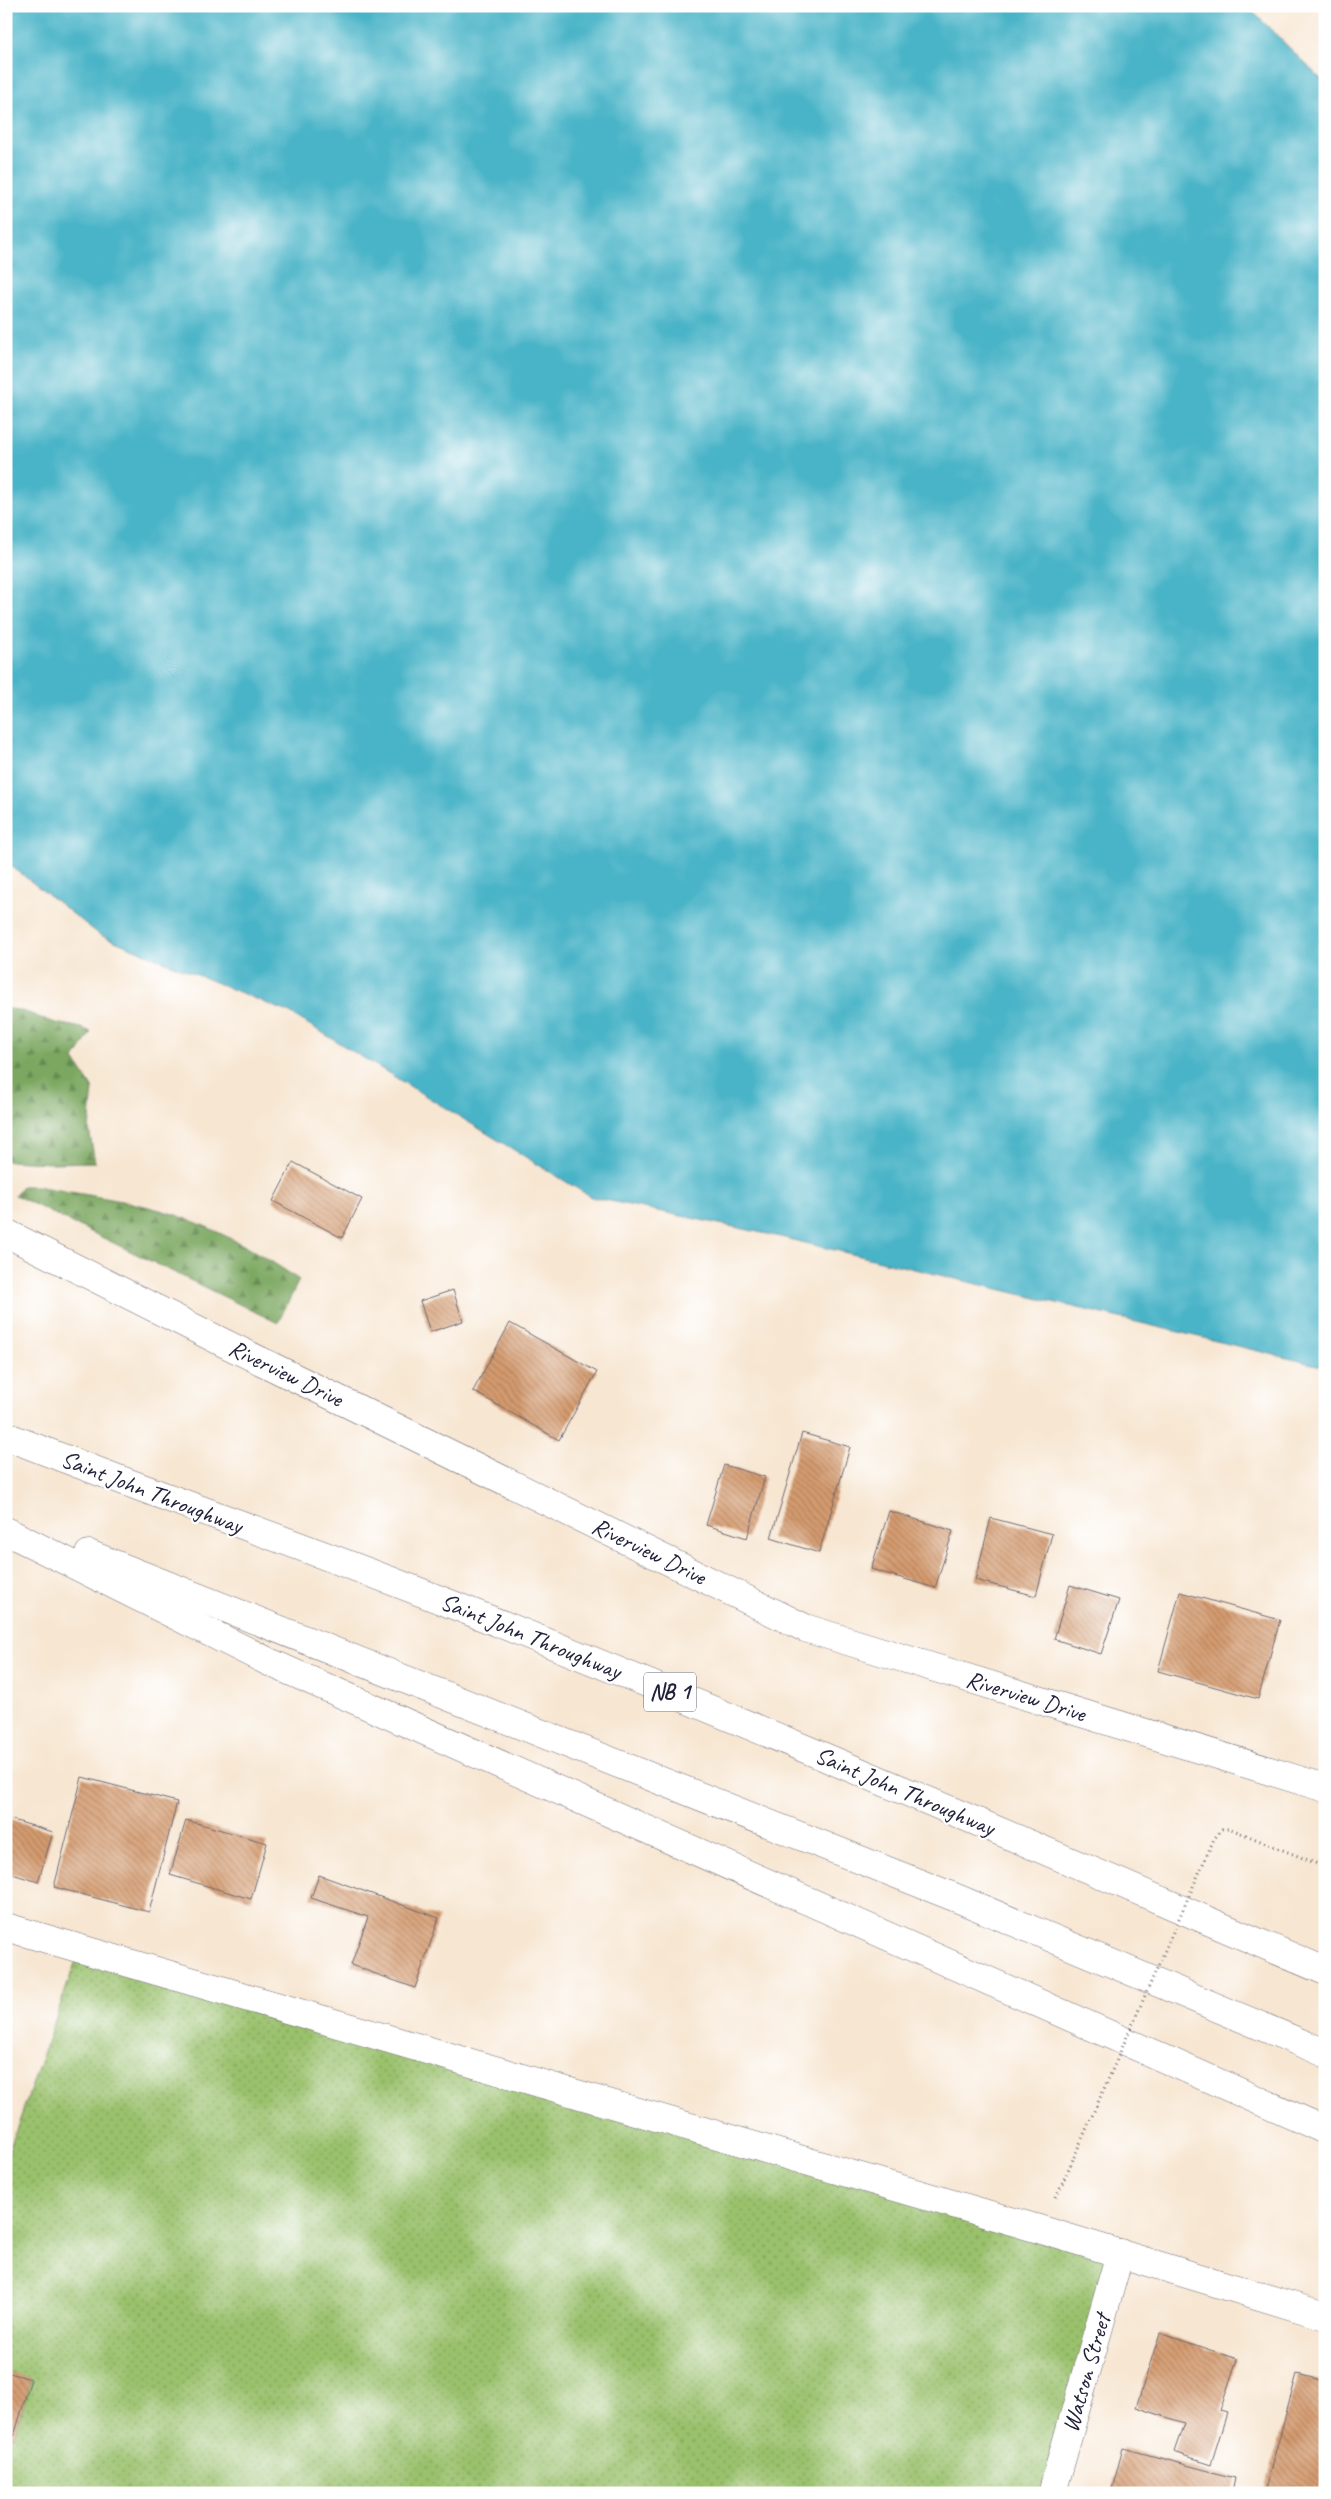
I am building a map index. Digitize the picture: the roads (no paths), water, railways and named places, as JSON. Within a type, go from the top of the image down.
[{"type":"main road","name":"Riverview Drive","points":[[6,1233],[222,1342],[805,1628],[1325,1788]]},
{"type":"main road","name":"Saint John Throughway","points":[[6,1436],[149,1492],[444,1601],[713,1709],[1325,1971]]},
{"type":"main road","points":[[6,1521],[959,1899],[1325,2053]]},
{"type":"main road","points":[[6,1531],[269,1662],[1325,2130]]},
{"type":"main road","points":[[6,1927],[1120,2253],[1325,2316]]},
{"type":"main road","name":"Watson Street","points":[[1052,2493],[1120,2253]]},
{"type":"water","points":[[6,6],[1247,6],[1325,83],[1325,1367],[772,1235],[591,1197],[290,1013],[100,935],[6,862]]}]
